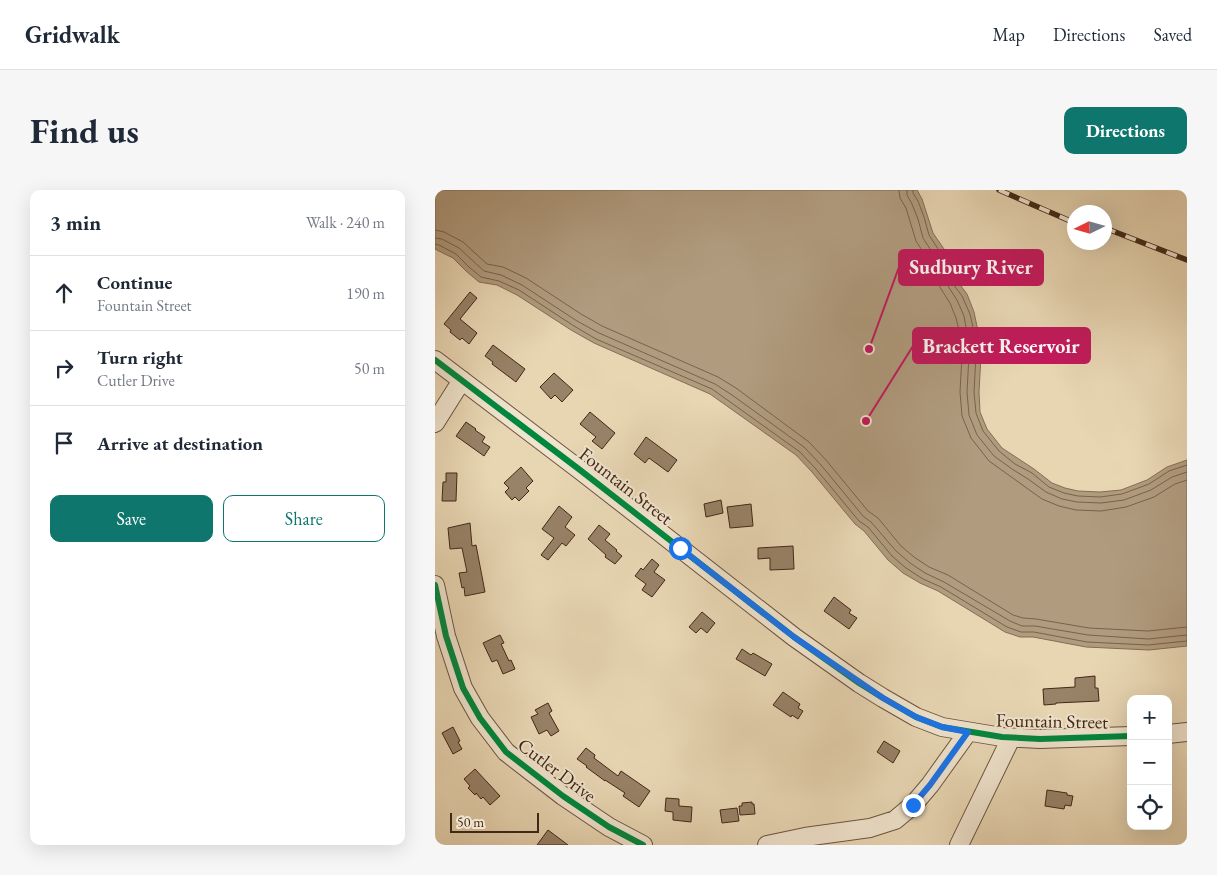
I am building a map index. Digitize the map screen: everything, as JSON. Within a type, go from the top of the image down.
[{"type":"street","name":"Fountain Street","points":[[435,360],[794,637],[859,683],[916,717],[942,727],[1011,738],[1127,736]]},
{"type":"street","points":[[435,423],[462,380]]},
{"type":"street","name":"Cutler Drive","points":[[435,586],[447,636],[463,688],[480,718],[506,752],[563,796],[609,827],[643,845]]},
{"type":"street","points":[[767,845],[805,837],[870,828],[895,820],[913,805],[930,785],[968,732]]},
{"type":"street","points":[[1172,734],[1187,732]]},
{"type":"street","points":[[959,845],[1011,738]]},
{"type":"water","points":[[435,190],[917,190],[922,199],[933,233],[944,249],[958,282],[967,294],[974,312],[981,355],[980,412],[987,429],[1002,448],[1052,483],[1078,491],[1100,492],[1121,490],[1147,480],[1167,467],[1187,460],[1187,646],[1149,650],[1086,647],[1033,637],[1020,637],[1005,632],[938,591],[903,573],[888,560],[864,531],[855,524],[796,455],[710,394],[594,343],[517,295],[497,285],[479,282],[453,258],[435,249]]},
{"type":"building","points":[[470,292],[477,298],[460,319],[477,333],[469,344],[450,332],[451,330],[444,324]]},
{"type":"building","points":[[493,345],[525,369],[516,382],[492,364],[493,362],[485,356]]},
{"type":"building","points":[[554,373],[573,390],[562,402],[555,395],[551,399],[540,387]]},
{"type":"building","points":[[590,412],[615,433],[602,449],[592,441],[596,437],[580,424]]},
{"type":"building","points":[[466,422],[485,437],[482,442],[490,447],[484,456],[456,436]]},
{"type":"building","points":[[646,437],[677,460],[668,472],[649,458],[645,463],[634,454]]},
{"type":"building","points":[[521,467],[533,481],[526,488],[529,491],[519,501],[515,497],[512,500],[505,492],[509,488],[504,483]]},
{"type":"building","points":[[446,473],[457,473],[456,501],[442,501],[443,482],[446,482]]},
{"type":"building","points":[[721,500],[723,513],[706,517],[704,504]]},
{"type":"building","points":[[751,504],[753,526],[730,528],[727,507]]},
{"type":"building","points":[[559,506],[572,517],[565,527],[575,535],[566,546],[562,543],[548,560],[541,555],[554,538],[542,529]]},
{"type":"building","points":[[470,523],[472,546],[476,545],[485,592],[465,596],[459,573],[467,572],[462,548],[450,549],[448,528]]},
{"type":"building","points":[[599,525],[610,534],[605,540],[622,556],[615,564],[605,557],[606,555],[588,539]]},
{"type":"building","points":[[793,546],[794,569],[770,570],[770,558],[758,559],[758,548]]},
{"type":"building","points":[[652,559],[659,565],[654,572],[665,580],[652,597],[642,590],[646,584],[635,576]]},
{"type":"building","points":[[834,597],[851,610],[849,613],[857,618],[849,629],[824,611]]},
{"type":"building","points":[[702,612],[715,623],[707,633],[701,628],[696,633],[689,627]]},
{"type":"building","points":[[500,635],[504,643],[501,644],[515,669],[503,674],[497,660],[492,662],[483,643]]},
{"type":"building","points":[[742,649],[772,664],[765,676],[736,659]]},
{"type":"building","points":[[1095,676],[1095,688],[1098,688],[1099,701],[1044,705],[1043,689],[1075,687],[1075,678]]},
{"type":"building","points":[[783,692],[800,704],[798,708],[803,711],[798,719],[792,715],[791,717],[773,705]]},
{"type":"building","points":[[548,703],[552,711],[549,713],[559,731],[551,736],[547,730],[539,734],[531,717],[538,714],[535,710]]},
{"type":"building","points":[[453,727],[462,749],[453,754],[442,733]]},
{"type":"building","points":[[884,741],[900,751],[893,763],[877,752]]},
{"type":"building","points":[[586,748],[595,755],[594,758],[618,776],[621,771],[650,791],[639,807],[623,796],[625,793],[605,781],[577,759]]},
{"type":"building","points":[[475,769],[500,796],[490,805],[483,797],[481,799],[468,788],[470,786],[464,779]]},
{"type":"building","points":[[1047,790],[1067,793],[1067,795],[1073,796],[1071,806],[1065,805],[1064,809],[1045,806]]},
{"type":"building","points":[[666,798],[679,799],[679,806],[692,807],[691,822],[673,820],[673,812],[665,811]]},
{"type":"building","points":[[752,802],[755,814],[740,815],[739,806],[742,806],[742,803]]},
{"type":"building","points":[[737,808],[739,821],[722,823],[720,810]]},
{"type":"building","points":[[548,830],[568,845],[537,845]]},
{"type":"railway","points":[[999,190],[1067,220]]},
{"type":"railway","points":[[1112,231],[1187,260]]},
{"type":"cycle path","points":[[435,360],[794,637],[859,683],[916,717],[942,727],[1002,737],[1040,739],[1127,736]]},
{"type":"cycle path","points":[[435,585],[446,636],[463,688],[480,718],[506,752],[563,796],[609,827],[643,845]]},
{"type":"place","name":"Sudbury River","points":[[869,349]]},
{"type":"place","name":"Brackett Reservoir","points":[[866,421]]},
{"type":"route","points":[[680,548],[794,637],[859,683],[916,717],[942,727],[968,732],[930,785],[913,805]]}]
